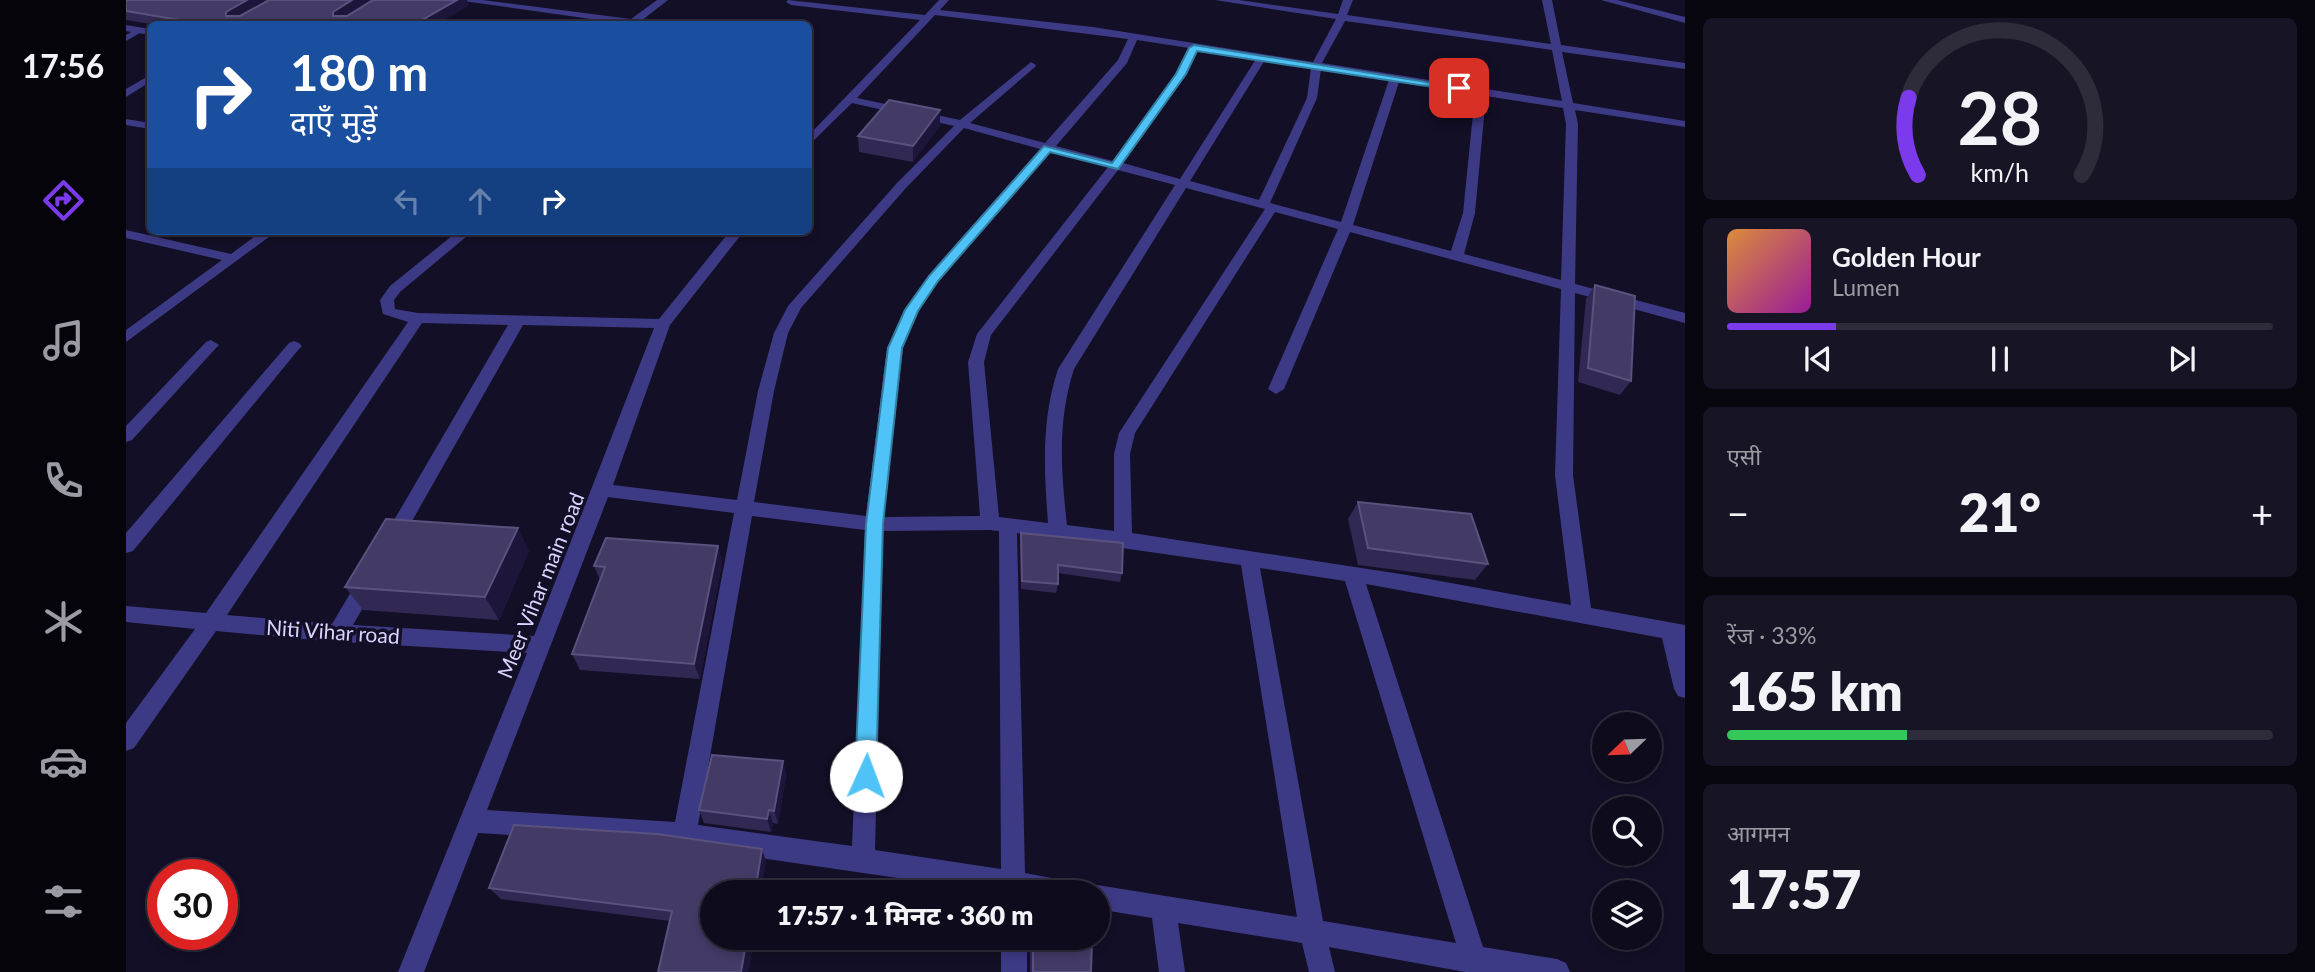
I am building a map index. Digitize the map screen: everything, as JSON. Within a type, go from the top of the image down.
[{"type":"street","points":[[461,0],[610,21]]},
{"type":"street","points":[[635,21],[663,0]]},
{"type":"street","points":[[813,132],[849,99],[944,0]]},
{"type":"street","points":[[1220,0],[1685,66]]},
{"type":"street","points":[[1123,539],[1122,454],[1126,433],[1266,208],[1312,98],[1316,65],[1342,17],[1348,0]]},
{"type":"street","points":[[1547,0],[1572,124],[1564,475],[1582,615]]},
{"type":"street","points":[[1606,0],[1685,20]]},
{"type":"street","points":[[791,2],[1093,30],[1685,124]]},
{"type":"street","points":[[126,28],[146,31]]},
{"type":"street","points":[[863,860],[874,524],[895,348],[911,310],[934,278],[1123,61],[1135,37]]},
{"type":"street","points":[[1013,880],[999,524],[976,362],[979,347],[984,334],[1114,167],[1181,74],[1194,48]]},
{"type":"street","points":[[1058,531],[1050,432],[1056,395],[1066,369],[1262,57]]},
{"type":"street","points":[[684,835],[747,506],[766,391],[781,333],[795,306],[901,186],[962,124],[1031,65]]},
{"type":"street","points":[[1276,388],[1345,229],[1395,78]]},
{"type":"street","points":[[126,94],[147,80]]},
{"type":"street","points":[[1456,258],[1469,213],[1481,91]]},
{"type":"street","points":[[849,99],[962,124],[1266,208],[1685,318]]},
{"type":"street","points":[[126,122],[147,126]]},
{"type":"street","points":[[126,234],[232,258]]},
{"type":"street","points":[[126,337],[264,235]]},
{"type":"street","points":[[461,235],[396,289],[387,300],[388,311],[402,317],[418,318],[663,324]]},
{"type":"street","name":"Meer Vihar main road","points":[[411,972],[603,490],[663,324],[734,235]]},
{"type":"street","points":[[126,741],[211,622],[418,318]]},
{"type":"street","points":[[338,632],[518,321]]},
{"type":"street","points":[[126,436],[211,345]]},
{"type":"street","points":[[126,546],[294,346]]},
{"type":"street","points":[[603,490],[874,524],[999,524],[1123,539],[1582,615],[1677,633],[1685,689]]},
{"type":"street","points":[[1249,558],[1312,932],[1322,972]]},
{"type":"street","points":[[1353,575],[1476,965]]},
{"type":"street","name":"Niti Vihar road","points":[[126,614],[338,632],[541,645]]},
{"type":"street","points":[[472,821],[684,835],[863,860],[970,880]]},
{"type":"street","points":[[1110,899],[1312,932],[1476,965],[1557,972]]},
{"type":"street","points":[[1163,908],[1172,972]]},
{"type":"street","points":[[1014,950],[1014,972]]},
{"type":"lane","points":[[126,38],[146,31]]},
{"type":"building","points":[[126,0],[247,0],[226,12],[226,16],[240,16],[269,0],[352,0],[333,12],[333,16],[347,16],[373,0],[457,0],[420,21],[185,21],[126,11]]},
{"type":"building","points":[[889,100],[940,110],[913,146],[858,136]]},
{"type":"building","points":[[1595,285],[1635,296],[1631,381],[1588,368]]},
{"type":"building","points":[[1358,502],[1471,514],[1488,564],[1368,548]]},
{"type":"building","points":[[386,519],[518,528],[485,597],[345,587]]},
{"type":"building","points":[[1021,533],[1123,543],[1122,573],[1058,565],[1058,584],[1022,581]]},
{"type":"building","points":[[606,538],[718,546],[694,664],[572,654],[605,567],[594,566]]},
{"type":"building","points":[[712,755],[783,761],[774,811],[769,810],[767,819],[699,810]]},
{"type":"building","points":[[514,825],[657,834],[762,849],[757,880],[700,880],[700,950],[745,950],[741,972],[658,972],[672,911],[489,888]]},
{"type":"building","points":[[1033,950],[1092,950],[1091,972],[1033,972]]},
{"type":"route","points":[[866,776],[874,524],[895,348],[911,310],[934,278],[1048,148],[1114,167],[1181,74],[1194,48],[1459,88]]}]
